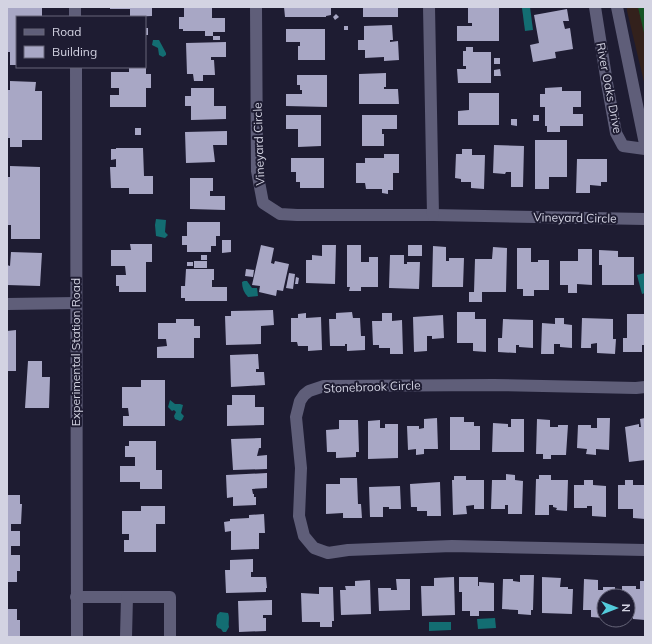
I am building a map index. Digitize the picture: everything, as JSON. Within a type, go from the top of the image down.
[{"type":"street","name":"Vineyard Circle","points":[[256,7],[257,171],[263,203],[280,214],[645,219]]},
{"type":"street","points":[[430,7],[433,215]]},
{"type":"street","name":"River Oaks Drive","points":[[595,7],[616,133],[623,146],[645,149]]},
{"type":"street","name":"River Oaks Drive","points":[[617,7],[645,144]]},
{"type":"street","name":"Experimental Station Road","points":[[76,68],[76,637]]},
{"type":"street","points":[[7,304],[76,303]]},
{"type":"street","name":"Stonebrook Circle","points":[[645,387],[494,385],[324,386],[309,391],[304,395],[300,401],[296,417],[301,468],[299,516],[304,536],[314,548],[328,553],[348,550],[452,546],[645,550]]},
{"type":"street","points":[[76,597],[170,597],[170,637]]},
{"type":"street","points":[[126,637],[127,597]]},
{"type":"shaded area","points":[[530,7],[533,30],[525,31],[522,8]]},
{"type":"shaded area","points":[[627,7],[645,7],[645,86],[627,11]]},
{"type":"shaded area","points":[[638,7],[645,7],[645,37]]},
{"type":"shaded area","points":[[153,40],[159,40],[166,55],[163,57],[159,55],[158,48],[152,45]]},
{"type":"shaded area","points":[[156,219],[166,220],[165,232],[168,235],[165,238],[156,236]]},
{"type":"shaded area","points":[[645,273],[645,293],[642,294],[637,275]]},
{"type":"shaded area","points":[[247,281],[252,288],[257,288],[258,296],[248,297],[243,288],[242,282]]},
{"type":"shaded area","points":[[170,400],[175,404],[183,405],[181,413],[184,416],[182,420],[180,421],[175,419],[174,416],[176,412],[174,410],[172,411],[168,407]]},
{"type":"shaded area","points":[[220,612],[228,613],[229,615],[229,627],[226,632],[223,632],[216,625],[217,615]]},
{"type":"shaded area","points":[[495,618],[496,628],[478,629],[477,619]]},
{"type":"shaded area","points":[[429,622],[451,622],[451,630],[429,631]]},
{"type":"building","points":[[7,7],[42,7],[42,16],[16,16],[16,65],[10,65],[10,52],[7,52]]},
{"type":"building","points":[[110,7],[152,7],[152,16],[130,16],[130,9],[110,9]]},
{"type":"building","points":[[184,7],[212,7],[212,18],[225,18],[225,32],[213,32],[213,36],[205,36],[205,31],[183,31],[183,29],[179,29],[179,17],[184,17]]},
{"type":"building","points":[[284,7],[331,7],[331,15],[326,17],[285,17]]},
{"type":"building","points":[[363,7],[398,7],[398,17],[363,17]]},
{"type":"building","points":[[468,8],[499,8],[499,41],[457,41],[457,26],[472,26],[472,23],[468,23]]},
{"type":"building","points":[[567,9],[569,21],[563,21],[565,29],[570,28],[573,49],[555,52],[556,58],[533,62],[530,45],[539,43],[534,15]]},
{"type":"building","points":[[336,14],[339,17],[335,20],[333,17]]},
{"type":"building","points":[[392,25],[393,40],[390,40],[390,42],[398,41],[399,60],[384,61],[384,57],[365,58],[365,50],[358,50],[358,40],[364,40],[364,26]]},
{"type":"building","points":[[344,26],[348,26],[348,30],[344,30]]},
{"type":"building","points":[[146,28],[148,28],[148,35],[146,35]]},
{"type":"building","points":[[286,29],[325,29],[325,60],[298,60],[298,46],[300,46],[300,42],[286,42]]},
{"type":"building","points":[[213,36],[220,36],[220,40],[213,40]]},
{"type":"building","points":[[226,42],[226,57],[211,57],[211,60],[214,60],[215,75],[203,75],[203,81],[194,81],[193,74],[187,74],[186,43]]},
{"type":"building","points":[[466,47],[473,47],[473,52],[491,52],[491,83],[458,83],[457,69],[466,69],[466,66],[463,66],[463,51],[466,51]]},
{"type":"building","points":[[494,58],[500,58],[500,64],[494,64]]},
{"type":"building","points":[[129,68],[146,68],[146,74],[151,74],[151,88],[146,88],[146,107],[110,107],[110,95],[119,95],[119,88],[111,88],[111,72],[129,72]]},
{"type":"building","points":[[500,69],[501,76],[494,76],[494,70]]},
{"type":"building","points":[[386,73],[386,87],[384,87],[384,89],[398,89],[399,104],[359,104],[359,74]]},
{"type":"building","points":[[297,75],[327,75],[327,107],[286,106],[286,94],[302,94],[300,85],[297,85]]},
{"type":"building","points":[[10,81],[36,82],[35,91],[42,91],[42,140],[22,140],[22,147],[10,147],[10,138],[7,138],[7,90],[10,90]]},
{"type":"building","points":[[562,87],[562,91],[581,91],[581,107],[573,107],[573,114],[583,114],[583,126],[560,126],[560,132],[547,132],[547,126],[545,126],[545,107],[540,107],[540,94],[545,94],[545,88]]},
{"type":"building","points":[[191,88],[214,88],[214,106],[226,106],[226,119],[191,120],[191,106],[185,106],[185,96],[191,96]]},
{"type":"building","points":[[469,93],[499,93],[499,125],[458,125],[458,111],[469,110]]},
{"type":"building","points":[[286,115],[321,115],[321,146],[298,147],[298,129],[286,129]]},
{"type":"building","points":[[362,115],[397,115],[397,129],[382,129],[382,134],[384,134],[384,146],[362,146]]},
{"type":"building","points":[[533,115],[539,115],[539,121],[533,121]]},
{"type":"building","points":[[511,119],[517,119],[517,126],[511,125]]},
{"type":"building","points":[[135,128],[141,128],[141,135],[135,135]]},
{"type":"building","points":[[227,131],[227,145],[213,145],[215,162],[186,163],[185,132]]},
{"type":"building","points":[[535,140],[567,140],[567,177],[549,177],[549,189],[535,189]]},
{"type":"building","points":[[494,145],[524,146],[523,187],[511,187],[511,172],[506,172],[505,174],[493,173]]},
{"type":"building","points":[[143,148],[144,176],[153,176],[153,194],[129,194],[129,188],[111,188],[110,167],[116,167],[116,159],[111,160],[111,149]]},
{"type":"building","points":[[462,149],[472,149],[472,155],[485,155],[484,189],[471,188],[471,182],[461,182],[461,179],[455,178],[456,154],[462,154]]},
{"type":"building","points":[[384,154],[399,154],[399,173],[393,173],[393,190],[388,190],[388,194],[382,193],[382,189],[366,189],[365,183],[356,183],[356,163],[365,163],[365,158],[384,158]]},
{"type":"building","points":[[291,158],[324,158],[324,188],[300,188],[300,182],[296,182],[296,172],[291,172]]},
{"type":"building","points":[[577,159],[607,159],[607,182],[601,182],[601,186],[590,185],[590,193],[576,193]]},
{"type":"building","points":[[10,166],[40,167],[40,239],[11,239],[11,225],[7,225],[7,177],[10,177]]},
{"type":"building","points":[[190,178],[213,178],[213,191],[210,191],[210,196],[225,196],[225,210],[190,209]]},
{"type":"building","points":[[187,222],[220,222],[220,236],[216,236],[216,246],[211,246],[211,252],[187,252],[187,245],[182,245],[182,236],[187,236]]},
{"type":"building","points":[[222,240],[231,240],[231,252],[222,253]]},
{"type":"building","points":[[130,244],[152,244],[152,262],[146,262],[146,292],[119,292],[119,286],[116,286],[116,275],[126,275],[125,266],[111,266],[111,250],[131,250]]},
{"type":"building","points":[[261,245],[274,248],[271,263],[274,264],[275,261],[289,264],[283,291],[277,290],[276,296],[259,292],[260,286],[252,285]]},
{"type":"building","points":[[322,245],[336,245],[335,284],[306,283],[306,260],[312,260],[312,255],[322,256]]},
{"type":"building","points":[[347,245],[361,245],[361,262],[369,262],[369,257],[378,257],[378,287],[361,287],[361,291],[349,291],[350,287],[347,287]]},
{"type":"building","points":[[408,245],[422,245],[422,256],[408,256]]},
{"type":"building","points":[[433,246],[446,247],[446,261],[449,261],[449,258],[464,258],[463,287],[432,287]]},
{"type":"building","points":[[493,247],[507,248],[506,292],[482,292],[482,302],[469,302],[469,292],[474,292],[475,259],[492,259]]},
{"type":"building","points":[[517,248],[531,248],[531,262],[538,262],[538,260],[549,260],[549,290],[534,290],[534,296],[523,296],[523,289],[517,289]]},
{"type":"building","points":[[578,249],[592,249],[592,285],[577,284],[577,293],[568,293],[568,285],[560,285],[560,261],[578,261]]},
{"type":"building","points":[[599,250],[618,251],[618,257],[634,257],[634,285],[602,285],[602,265],[599,265]]},
{"type":"building","points":[[11,252],[42,253],[40,286],[7,285],[7,265],[10,266]]},
{"type":"building","points":[[201,255],[207,255],[207,260],[201,260]]},
{"type":"building","points":[[390,255],[404,255],[404,264],[407,264],[407,262],[420,262],[419,289],[389,288]]},
{"type":"building","points":[[194,261],[207,261],[207,268],[194,268]]},
{"type":"building","points":[[187,262],[193,262],[193,266],[187,266]]},
{"type":"building","points":[[186,269],[214,269],[214,280],[212,280],[212,287],[227,287],[227,301],[185,301],[185,298],[181,298],[181,286],[185,286]]},
{"type":"building","points":[[246,269],[254,270],[253,277],[245,276]]},
{"type":"building","points":[[289,273],[295,274],[293,289],[286,288]]},
{"type":"building","points":[[296,277],[299,278],[298,284],[295,284]]},
{"type":"building","points":[[273,310],[274,325],[261,326],[261,344],[226,345],[225,316],[231,316],[231,311]]},
{"type":"building","points":[[352,312],[353,318],[360,318],[361,336],[365,336],[365,350],[347,351],[347,344],[345,344],[345,346],[330,346],[329,319],[336,319],[336,313]]},
{"type":"building","points":[[457,312],[475,312],[475,319],[486,319],[486,352],[473,351],[473,343],[457,343]]},
{"type":"building","points":[[306,313],[306,318],[321,317],[322,350],[308,351],[308,346],[298,346],[297,342],[291,342],[291,318],[298,318],[298,314]]},
{"type":"building","points":[[382,313],[392,313],[392,321],[402,320],[403,354],[390,354],[390,348],[379,348],[379,345],[373,345],[372,321],[382,321]]},
{"type":"building","points":[[627,314],[644,314],[645,345],[642,345],[642,352],[623,352],[623,338],[627,338]]},
{"type":"building","points":[[443,315],[444,338],[432,339],[432,336],[427,336],[427,351],[414,352],[413,317]]},
{"type":"building","points":[[555,318],[564,318],[564,324],[572,325],[572,348],[560,347],[560,344],[554,344],[554,354],[541,354],[542,323],[555,324]]},
{"type":"building","points":[[582,318],[613,319],[613,339],[616,339],[615,354],[597,353],[597,343],[591,344],[591,348],[581,348]]},
{"type":"building","points":[[176,319],[194,319],[194,326],[200,326],[200,338],[194,338],[194,358],[157,358],[157,347],[167,346],[166,339],[158,339],[158,323],[176,323]]},
{"type":"building","points":[[503,319],[533,320],[533,348],[519,347],[519,345],[516,345],[516,353],[498,352],[498,338],[502,338]]},
{"type":"building","points":[[16,330],[16,371],[7,371],[7,331]]},
{"type":"building","points":[[258,354],[259,369],[256,369],[256,372],[264,372],[265,385],[231,387],[230,355]]},
{"type":"building","points":[[28,361],[42,361],[42,377],[50,377],[49,408],[25,408]]},
{"type":"building","points":[[141,380],[165,380],[165,426],[123,426],[123,416],[129,416],[128,408],[122,408],[122,387],[141,387]]},
{"type":"building","points":[[232,395],[255,395],[255,407],[264,407],[264,425],[227,426],[227,405],[232,405]]},
{"type":"building","points":[[450,417],[464,417],[464,422],[474,422],[474,426],[480,426],[480,450],[450,450]]},
{"type":"building","points":[[437,418],[438,449],[424,449],[424,454],[416,455],[416,449],[408,450],[407,426],[419,426],[419,429],[424,428],[424,419]]},
{"type":"building","points":[[597,418],[610,418],[609,450],[596,449],[596,455],[586,454],[587,449],[577,448],[578,425],[591,425],[591,428],[597,428]]},
{"type":"building","points":[[645,418],[645,460],[629,462],[625,427],[639,424],[639,427],[641,427],[640,419]]},
{"type":"building","points":[[511,419],[524,419],[524,452],[492,452],[493,423],[508,424],[508,427],[511,427]]},
{"type":"building","points":[[537,419],[550,420],[550,427],[568,425],[566,455],[551,455],[551,459],[543,459],[543,454],[536,454]]},
{"type":"building","points":[[339,420],[358,420],[359,452],[356,452],[356,457],[336,458],[336,452],[327,452],[326,430],[339,429]]},
{"type":"building","points":[[380,420],[380,428],[385,428],[385,424],[398,424],[398,458],[368,459],[368,421]]},
{"type":"building","points":[[261,438],[261,448],[259,448],[257,456],[267,455],[267,469],[233,470],[231,439]]},
{"type":"building","points":[[129,441],[156,441],[156,470],[162,470],[162,489],[140,489],[140,482],[120,482],[120,466],[135,466],[135,457],[125,457],[125,446],[129,446]]},
{"type":"building","points":[[267,473],[267,488],[252,489],[254,497],[256,497],[256,505],[233,506],[233,497],[227,498],[226,475]]},
{"type":"building","points":[[506,474],[515,475],[515,480],[523,481],[522,514],[508,514],[508,505],[505,505],[505,509],[491,509],[492,480],[506,480]]},
{"type":"building","points":[[539,475],[551,475],[551,480],[568,480],[567,511],[556,510],[557,508],[553,507],[553,505],[549,505],[549,515],[535,515],[536,479],[539,479]]},
{"type":"building","points":[[454,476],[466,476],[466,480],[484,480],[484,509],[474,509],[474,505],[466,506],[467,514],[453,515],[452,480],[454,480]]},
{"type":"building","points":[[340,478],[357,478],[358,504],[361,504],[362,518],[343,518],[343,513],[326,514],[326,484],[340,484]]},
{"type":"building","points":[[584,480],[593,480],[593,485],[606,486],[606,517],[592,516],[592,506],[587,506],[587,508],[574,508],[574,485],[584,485]]},
{"type":"building","points":[[625,480],[633,480],[633,485],[645,485],[645,519],[633,518],[633,509],[618,509],[618,485],[625,485]]},
{"type":"building","points":[[440,482],[441,516],[427,516],[427,511],[417,511],[417,507],[411,507],[410,484]]},
{"type":"building","points":[[400,486],[401,509],[389,509],[389,507],[383,507],[383,517],[370,517],[369,487]]},
{"type":"building","points":[[7,495],[20,495],[20,504],[22,504],[21,524],[11,524],[11,531],[20,531],[20,546],[11,546],[11,555],[20,555],[20,571],[17,571],[17,582],[7,582]]},
{"type":"building","points":[[141,506],[165,506],[165,524],[156,524],[156,552],[124,552],[124,540],[129,540],[129,534],[122,534],[122,511],[141,511]]},
{"type":"building","points":[[264,514],[265,533],[259,533],[259,549],[231,550],[231,531],[225,532],[224,522],[230,521],[230,519],[249,518],[249,515]]},
{"type":"building","points":[[253,559],[253,572],[251,572],[251,577],[266,577],[266,592],[226,593],[225,570],[230,570],[230,560]]},
{"type":"building","points":[[520,575],[534,575],[533,610],[531,610],[531,615],[518,614],[518,610],[502,609],[503,579],[513,579],[513,581],[520,582]]},
{"type":"building","points":[[454,577],[455,615],[422,616],[421,586],[434,586],[434,578]]},
{"type":"building","points":[[459,577],[478,577],[478,586],[479,582],[494,583],[494,611],[479,611],[479,616],[470,616],[470,611],[462,611],[462,592],[459,592]]},
{"type":"building","points":[[542,577],[561,578],[560,587],[568,587],[568,589],[573,589],[572,614],[542,613]]},
{"type":"building","points":[[396,579],[410,579],[410,610],[379,611],[378,588],[391,588],[391,590],[397,590]]},
{"type":"building","points":[[584,579],[598,580],[598,588],[596,588],[596,617],[591,617],[591,610],[583,610]]},
{"type":"building","points":[[370,580],[371,614],[341,615],[340,590],[346,590],[345,586],[355,586],[355,581]]},
{"type":"building","points":[[640,581],[645,581],[645,620],[636,619],[636,589],[640,589]]},
{"type":"building","points":[[622,586],[636,586],[636,588],[622,588]]},
{"type":"building","points":[[319,587],[333,587],[334,621],[332,621],[332,627],[320,627],[320,622],[302,622],[301,593],[319,594]]},
{"type":"building","points":[[603,587],[615,588],[603,588]]},
{"type":"building","points":[[272,600],[272,615],[263,615],[263,618],[266,618],[266,631],[239,632],[238,601]]},
{"type":"building","points":[[7,609],[17,609],[17,620],[20,620],[20,636],[7,637]]}]
